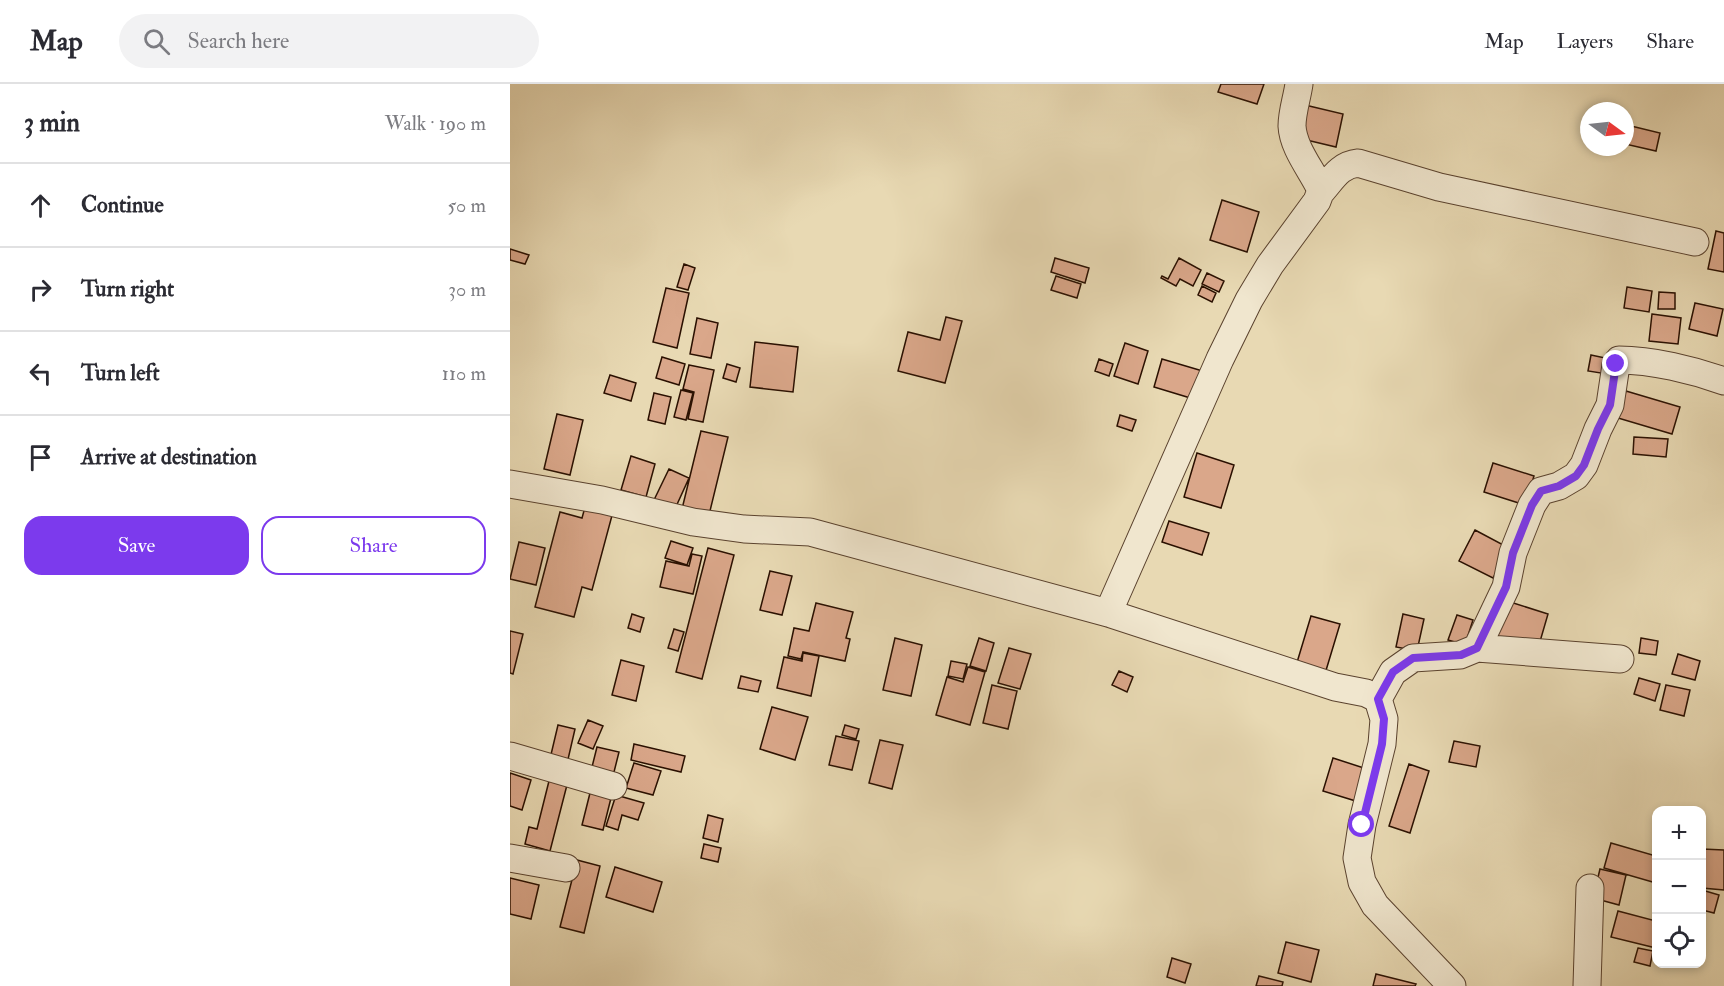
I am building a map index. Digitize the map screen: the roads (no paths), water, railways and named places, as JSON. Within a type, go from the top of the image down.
[{"type":"street","points":[[1299,84],[1292,124],[1293,134],[1319,186],[1320,193]]},
{"type":"street","points":[[1108,613],[1220,359],[1249,300],[1270,265],[1317,201],[1320,193],[1348,164],[1358,163],[1438,187],[1695,242]]},
{"type":"street","points":[[1477,648],[1506,587],[1513,553],[1532,505],[1541,491],[1559,486],[1576,476],[1584,465],[1610,405],[1616,364],[1619,360],[1672,367],[1724,381]]},
{"type":"street","points":[[510,484],[602,500],[693,522],[744,529],[810,532],[1108,613],[1335,687],[1366,693],[1378,699]]},
{"type":"street","points":[[1452,986],[1375,904],[1362,882],[1358,858],[1362,825],[1382,744],[1384,719],[1378,699],[1393,672],[1413,658],[1461,655],[1477,648],[1620,659]]},
{"type":"street","points":[[510,756],[613,786]]},
{"type":"street","points":[[510,858],[566,868]]},
{"type":"street","points":[[1587,986],[1590,888]]}]
